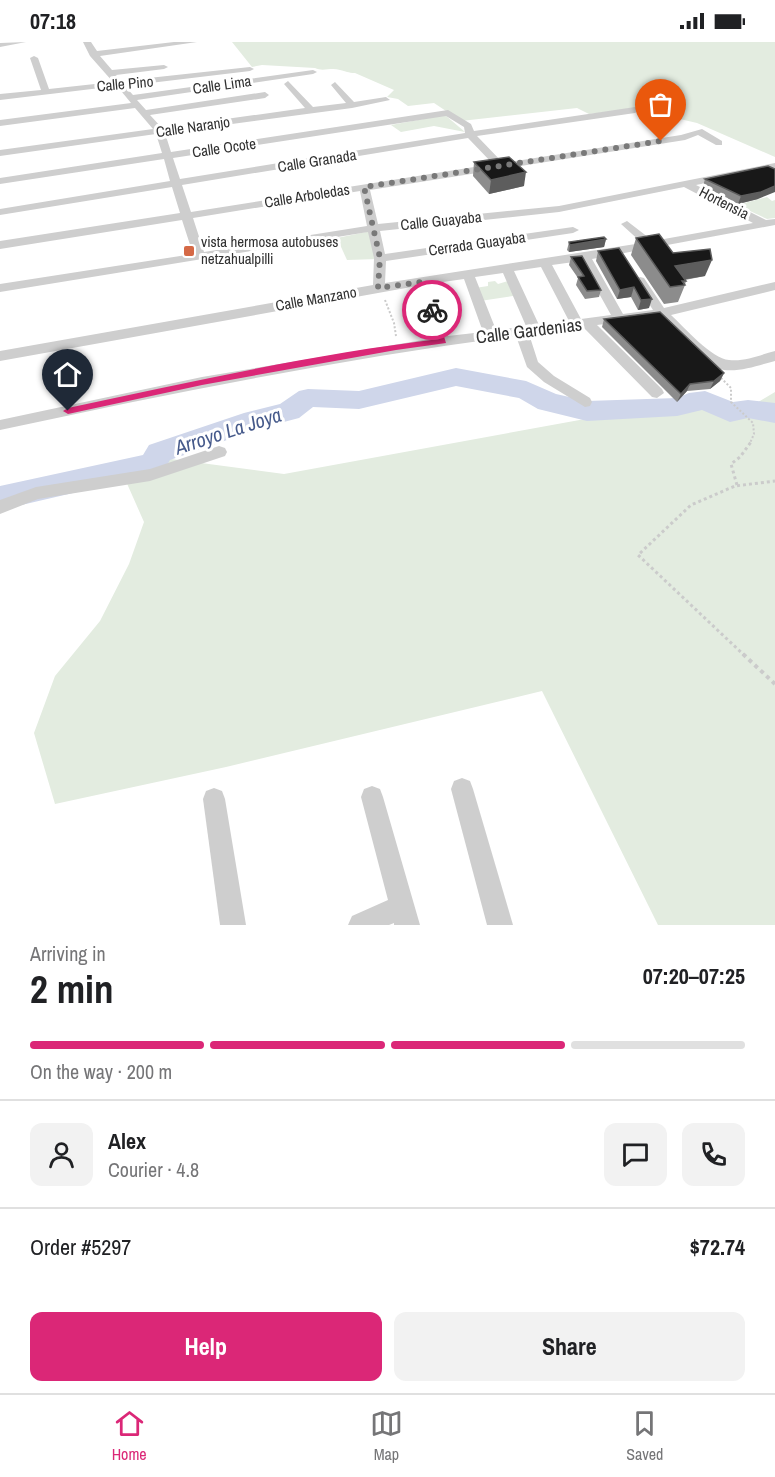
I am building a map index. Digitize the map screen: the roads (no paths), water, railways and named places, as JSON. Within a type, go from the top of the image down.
[{"type":"street","points":[[0,45],[22,42]]},
{"type":"street","points":[[87,42],[93,54],[109,74],[146,113],[160,132],[199,255]]},
{"type":"street","points":[[93,54],[193,42]]},
{"type":"street","points":[[34,58],[46,93]]},
{"type":"street","points":[[109,74],[164,67]]},
{"type":"street","name":"Calle Pino","points":[[0,97],[250,69]]},
{"type":"street","name":"Calle Lima","points":[[0,123],[313,72]]},
{"type":"street","points":[[288,84],[311,110]]},
{"type":"street","points":[[335,85],[352,105]]},
{"type":"street","points":[[146,113],[265,95]]},
{"type":"street","name":"Calle Naranjo","points":[[0,153],[386,100]]},
{"type":"street","name":"Calle Granada","points":[[0,212],[635,110]]},
{"type":"street","name":"Calle Ocote","points":[[0,181],[448,113],[468,126],[471,136]]},
{"type":"street","name":"Calle Arboledas","points":[[0,245],[501,167],[684,137],[699,131],[719,143]]},
{"type":"street","points":[[471,136],[501,167]]},
{"type":"street","name":"Calle Guayaba","points":[[0,288],[374,228],[560,209],[775,166]]},
{"type":"street","name":"Hortensia","points":[[684,183],[770,223]]},
{"type":"street","points":[[364,187],[380,258],[378,288]]},
{"type":"street","name":"Calle Manzano","points":[[0,356],[378,288],[544,262],[584,256],[626,260],[650,245],[770,223]]},
{"type":"street","points":[[627,224],[650,245]]},
{"type":"street","name":"Cerrada Guayaba","points":[[380,258],[573,230]]},
{"type":"street","points":[[584,256],[620,320]]},
{"type":"street","points":[[626,260],[661,314],[710,358],[720,370],[775,356]]},
{"type":"street","points":[[544,262],[583,325],[657,393]]},
{"type":"street","points":[[507,268],[528,331],[532,364],[549,379],[585,402]]},
{"type":"street","points":[[468,274],[491,336]]},
{"type":"street","points":[[422,282],[443,341]]},
{"type":"street","name":"Calle Gardenias","points":[[0,425],[202,382],[396,347],[661,314],[775,286]]},
{"type":"street","points":[[0,507],[36,493],[94,486],[150,475],[219,452]]},
{"type":"street","points":[[462,789],[500,925]]},
{"type":"street","points":[[362,925],[404,916],[372,796]]},
{"type":"street","points":[[214,799],[233,925]]},
{"type":"waterway","name":"Arroyo La Joya","points":[[0,498],[153,464],[159,453],[254,420],[289,411],[308,398],[359,400],[456,377],[526,390],[548,402],[587,411],[677,407],[689,402],[705,400],[730,412],[748,409],[775,413]]},
{"type":"place","name":"vista hermosa autobuses netzahualpilli","points":[[189,251]]}]
